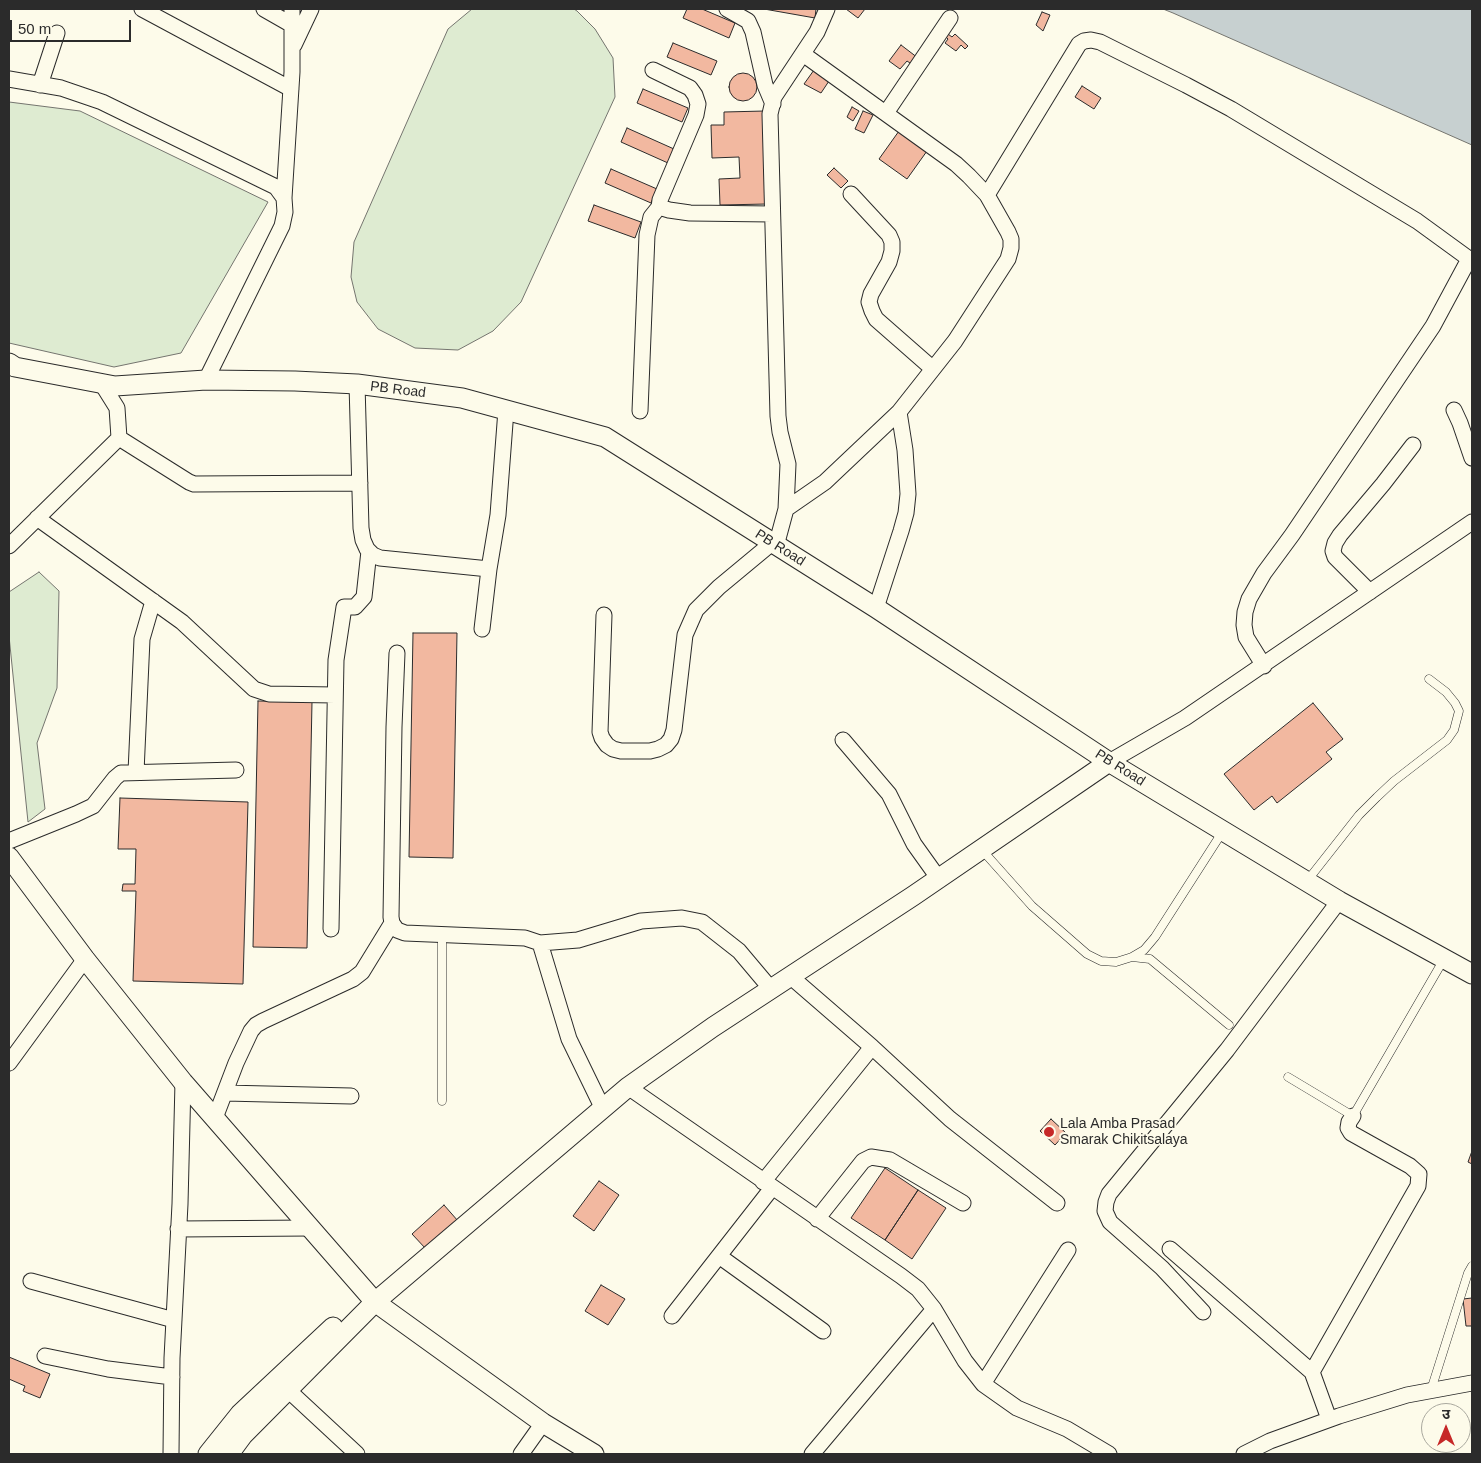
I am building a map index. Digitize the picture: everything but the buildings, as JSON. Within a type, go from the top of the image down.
[{"type":"street","points":[[142,9],[291,89]]},
{"type":"street","points":[[264,9],[292,25]]},
{"type":"street","points":[[206,380],[282,226],[285,212],[284,198],[291,89],[292,9]]},
{"type":"street","points":[[292,48],[311,9]]},
{"type":"street","points":[[727,9],[748,21],[754,32],[765,85],[773,104]]},
{"type":"street","points":[[604,615],[600,732],[602,738],[606,745],[621,751],[650,751],[658,749],[666,745],[671,739],[674,730],[685,635],[696,610],[713,592],[774,544],[786,509],[788,464],[778,416],[770,114],[774,98],[817,32],[827,9]]},
{"type":"street","points":[[886,113],[950,18]]},
{"type":"street","points":[[40,85],[57,34]]},
{"type":"street","points":[[986,195],[1079,44],[1091,40],[1100,42],[1231,109],[1417,221],[1471,260],[1433,326],[1292,535],[1264,573],[1249,599],[1244,612],[1246,637],[1264,666]]},
{"type":"street","points":[[786,509],[825,482],[899,412],[955,341],[1008,259],[1011,248],[1011,239],[986,195],[956,164],[803,54]]},
{"type":"street","points":[[640,411],[647,235],[651,217],[659,207],[660,200],[696,116],[698,104],[695,94],[690,88],[652,70]]},
{"type":"street","points":[[9,79],[62,88],[102,102],[276,187],[284,198]]},
{"type":"street","points":[[852,194],[892,242],[889,262],[871,294],[869,302],[872,311],[876,319],[933,369]]},
{"type":"street","points":[[659,207],[690,213],[772,214]]},
{"type":"street","name":"PB Road","points":[[9,363],[15,367],[115,386],[206,380],[357,384],[462,398],[605,437],[876,608],[1109,762],[1339,901],[1472,974]]},
{"type":"street","points":[[9,546],[119,438],[117,408],[102,384]]},
{"type":"street","points":[[357,384],[362,540],[369,552],[380,558],[489,570]]},
{"type":"street","points":[[482,629],[498,515],[506,410]]},
{"type":"street","points":[[1454,410],[1472,458]]},
{"type":"street","points":[[876,608],[906,513],[908,494],[905,450],[899,412]]},
{"type":"street","points":[[119,438],[194,484],[360,483]]},
{"type":"street","points":[[1370,592],[1335,557],[1333,551],[1335,543],[1340,534],[1413,446]]},
{"type":"street","points":[[37,518],[182,622],[254,689],[269,694],[336,695]]},
{"type":"street","points":[[208,1454],[240,1414],[352,1309],[628,1087],[713,1027],[939,879],[1109,762],[1186,718],[1264,666],[1472,522]]},
{"type":"street","points":[[331,929],[336,660],[344,607],[355,607],[364,597],[369,552]]},
{"type":"street","points":[[136,772],[142,639],[153,602]]},
{"type":"street","points":[[397,653],[391,917],[392,923],[397,930],[405,933],[525,938],[540,943],[578,940],[641,921],[682,918],[702,922],[739,951],[771,989]]},
{"type":"street","points":[[843,740],[889,794],[914,844],[939,879]]},
{"type":"street","points":[[9,841],[93,806],[121,773],[236,770]]},
{"type":"street","points":[[10,861],[85,959],[184,1082],[370,1296],[543,1423],[594,1454]]},
{"type":"street","points":[[1203,1312],[1162,1268],[1110,1222],[1105,1211],[1106,1202],[1110,1194],[1227,1050],[1339,901]]},
{"type":"street","points":[[215,1118],[236,1063],[256,1025],[263,1020],[353,979],[362,972],[392,923]]},
{"type":"street","points":[[540,943],[569,1038],[603,1109]]},
{"type":"street","points":[[9,1063],[85,959]]},
{"type":"street","points":[[790,976],[872,1047],[950,1119],[1057,1203]]},
{"type":"street","points":[[672,1316],[719,1256],[767,1185],[872,1047]]},
{"type":"street","points":[[171,1454],[172,1377],[184,1082]]},
{"type":"street","points":[[628,1087],[901,1276],[918,1290],[934,1308],[965,1361],[983,1384],[1017,1408],[1067,1429],[1109,1454]]},
{"type":"street","points":[[225,1093],[351,1096]]},
{"type":"street","points":[[1312,1372],[1418,1186],[1419,1174],[1410,1166],[1351,1133],[1348,1128],[1353,1116]]},
{"type":"street","points":[[817,1219],[863,1161],[871,1157],[890,1160],[963,1203]]},
{"type":"street","points":[[178,1229],[311,1228]]},
{"type":"street","points":[[1170,1249],[1312,1372],[1329,1419]]},
{"type":"street","points":[[983,1384],[1068,1250]]},
{"type":"street","points":[[719,1256],[823,1331]]},
{"type":"street","points":[[31,1281],[174,1320]]},
{"type":"street","points":[[229,1454],[243,1436],[288,1390],[370,1296]]},
{"type":"street","points":[[812,1454],[934,1308]]},
{"type":"street","points":[[46,1356],[108,1369],[172,1377]]},
{"type":"street","points":[[1244,1454],[1270,1441],[1329,1419],[1407,1395],[1472,1383]]},
{"type":"street","points":[[288,1390],[357,1454]]},
{"type":"street","points":[[521,1454],[543,1423]]},
{"type":"lane","points":[[1307,882],[1359,815],[1394,781],[1447,740],[1454,730],[1458,712],[1455,703],[1446,692],[1429,679]]},
{"type":"lane","points":[[982,850],[1032,906],[1088,954],[1101,961],[1116,962],[1132,957],[1144,950],[1155,937],[1223,831]]},
{"type":"lane","points":[[442,934],[442,1101]]},
{"type":"lane","points":[[1132,957],[1150,959],[1229,1025]]},
{"type":"lane","points":[[1288,1077],[1353,1116],[1444,959]]},
{"type":"lane","points":[[1431,1390],[1468,1273],[1472,1266]]},
{"type":"green space","points":[[472,9],[574,9],[595,29],[613,58],[615,97],[521,302],[493,331],[458,350],[415,348],[378,329],[357,302],[351,277],[354,242],[448,29]]},
{"type":"green space","points":[[9,102],[80,111],[268,202],[181,353],[114,367],[9,343]]},
{"type":"green space","points":[[39,572],[59,591],[57,688],[37,743],[45,809],[28,822],[9,636],[9,592]]},
{"type":"shaded area","points":[[1163,9],[1472,9],[1472,145],[1173,13]]},
{"type":"place","name":"Lala Amba Prasad Smarak Chikitsalaya","points":[[1049,1132]]}]
